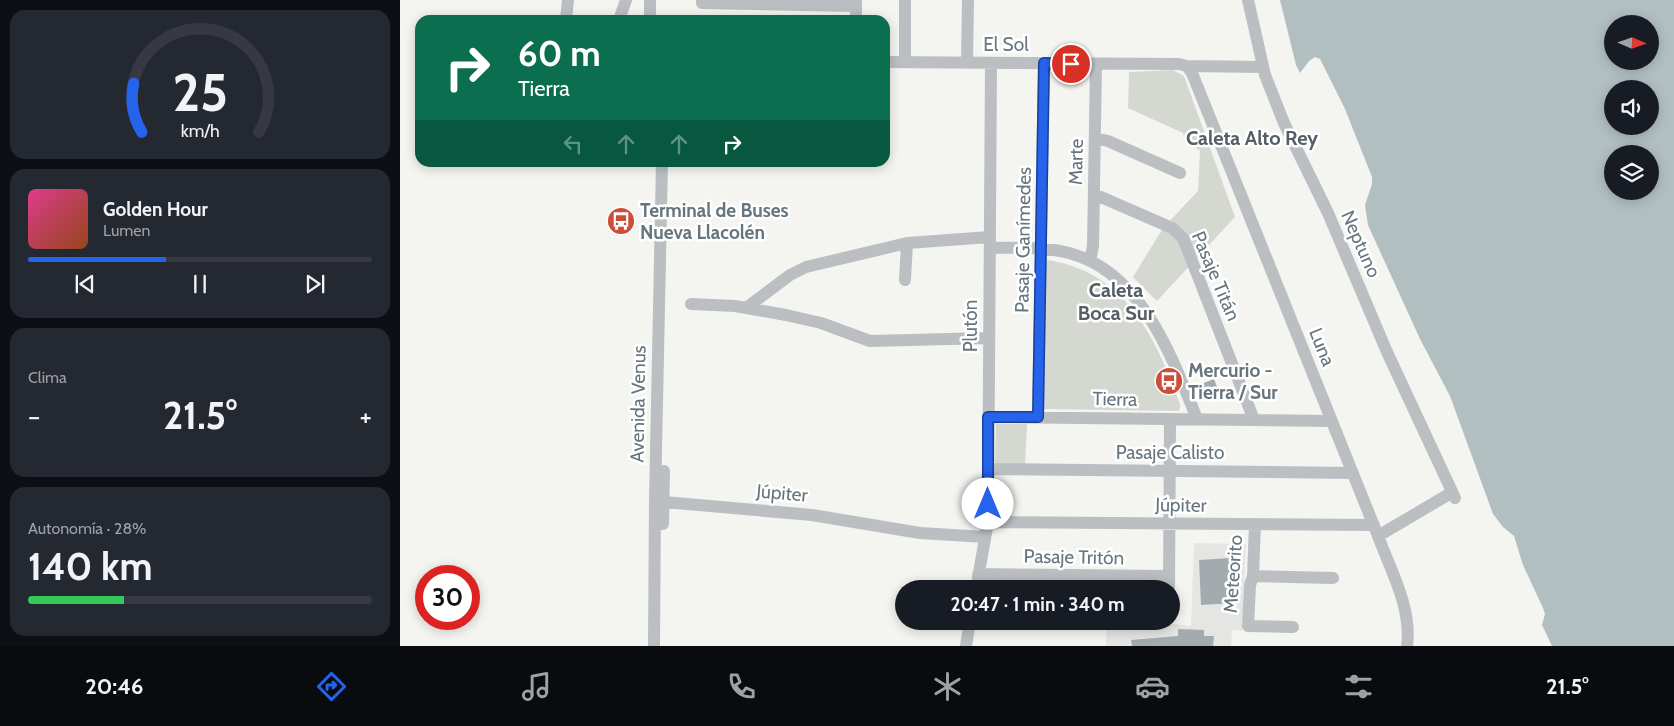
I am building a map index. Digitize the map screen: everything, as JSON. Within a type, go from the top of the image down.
[{"type":"street","points":[[566,15],[568,0]]},
{"type":"street","points":[[621,15],[626,0]]},
{"type":"street","points":[[650,0],[650,15]]},
{"type":"street","points":[[659,0],[659,15]]},
{"type":"street","points":[[702,0],[702,3],[856,3]]},
{"type":"street","points":[[905,0],[905,62]]},
{"type":"street","points":[[967,63],[968,0]]},
{"type":"street","name":"Neptuno","points":[[1248,0],[1263,67],[1284,123],[1328,213],[1387,352],[1453,495],[1376,531]]},
{"type":"street","name":"El Sol","points":[[890,62],[1179,64],[1187,66],[1263,67]]},
{"type":"street","name":"Plutón","points":[[977,580],[988,522],[991,63]]},
{"type":"street","name":"Pasaje Ganímedes","points":[[1038,417],[1044,63]]},
{"type":"street","name":"Marte","points":[[1090,261],[1093,246],[1096,64]]},
{"type":"street","name":"Luna","points":[[1187,66],[1192,73],[1330,421],[1376,531],[1406,612],[1407,646]]},
{"type":"street","points":[[1095,138],[1108,141],[1180,174]]},
{"type":"street","name":"Avenida Venus","points":[[654,646],[662,167]]},
{"type":"street","name":"Avenida Venus","points":[[662,646],[669,167]]},
{"type":"street","name":"Pasaje Titán","points":[[1094,194],[1172,228],[1183,238],[1254,420]]},
{"type":"street","points":[[746,308],[800,270],[907,243],[990,242],[1066,252],[1103,268],[1124,285],[1150,320],[1174,362],[1197,419]]},
{"type":"street","points":[[904,280],[907,243]]},
{"type":"street","points":[[691,304],[746,308],[821,323],[870,341],[989,338]]},
{"type":"street","name":"Tierra","points":[[988,417],[1330,421]]},
{"type":"street","points":[[1169,580],[1170,419]]},
{"type":"street","name":"Pasaje Calisto","points":[[988,469],[1352,473]]},
{"type":"street","name":"Júpiter","points":[[664,502],[812,515],[920,532],[985,537]]},
{"type":"street","name":"Júpiter","points":[[988,522],[1254,524],[1376,531]]},
{"type":"street","name":"Meteorito","points":[[1254,524],[1253,576],[1250,582],[1248,626],[1293,627]]},
{"type":"street","name":"Pasaje Tritón","points":[[978,574],[1105,580]]},
{"type":"street","points":[[1253,576],[1333,578]]},
{"type":"street","points":[[966,646],[969,630]]},
{"type":"shaded area","points":[[1280,0],[1674,0],[1674,646],[1552,646],[1542,625],[1545,614],[1543,608],[1523,565],[1514,536],[1503,527],[1493,514],[1450,396],[1420,339],[1368,225],[1365,205],[1372,184],[1372,177],[1345,109],[1320,59],[1315,57],[1309,61],[1300,73],[1296,65]]},
{"type":"shaded area","points":[[1173,70],[1184,76],[1235,217],[1157,301],[1133,277],[1163,228],[1198,191],[1200,150],[1185,143],[1183,133],[1128,108],[1129,72]]},
{"type":"shaded area","points":[[1046,260],[1073,266],[1096,277],[1116,292],[1133,311],[1148,332],[1171,379],[1180,404],[1178,411],[1044,409]]},
{"type":"shaded area","points":[[996,424],[1027,424],[1025,465],[995,465]]},
{"type":"shaded area","points":[[1194,543],[1246,544],[1242,631],[1232,630],[1231,646],[1106,646],[1107,630],[1180,630],[1180,625],[1191,626]]},
{"type":"building","points":[[1214,379],[1220,395],[1207,400],[1201,384]]},
{"type":"building","points":[[1231,558],[1233,603],[1201,605],[1199,560]]},
{"type":"building","points":[[1180,629],[1204,630],[1204,636],[1214,636],[1213,646],[1132,646],[1131,640],[1178,636],[1178,630]]},
{"type":"place","name":"Terminal de Buses Nueva Llacolén","points":[[621,221]]},
{"type":"place","name":"Mercurio - Tierra / Sur","points":[[1169,381]]},
{"type":"district","name":"Caleta Alto Rey","points":[[1252,138]]},
{"type":"district","name":"Caleta Boca Sur","points":[[1116,302]]},
{"type":"route","points":[[988,504],[988,417],[1038,417],[1044,63],[1071,64]]}]
